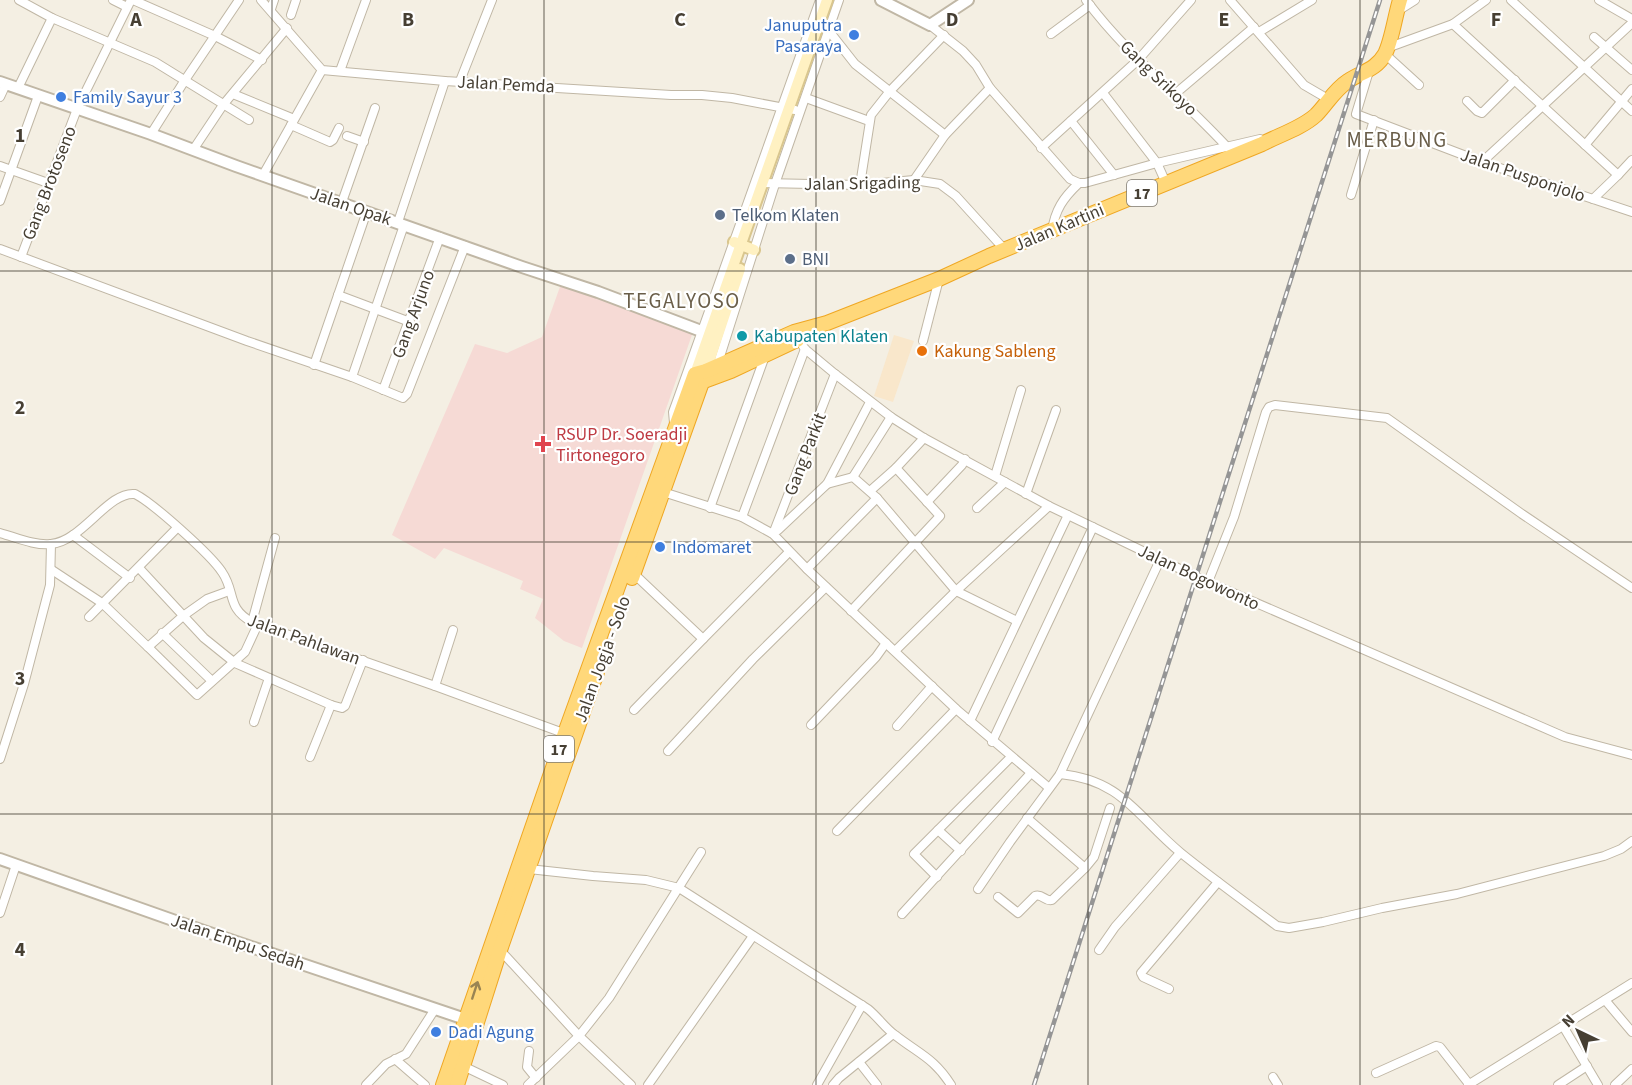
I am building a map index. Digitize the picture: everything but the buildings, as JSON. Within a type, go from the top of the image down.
[{"type":"highway","name":"Jalan Kartini","points":[[706,375],[741,354],[939,279],[1166,183],[1230,150],[1279,135],[1310,120],[1349,80],[1377,65],[1386,51],[1398,6]]},
{"type":"highway","name":"Jalan Kartini","points":[[706,375],[801,344],[827,323]]},
{"type":"highway","name":"Jalan Jogja - Solo","points":[[456,1085],[463,1066],[471,1021],[569,735],[629,571],[674,427],[706,375]]},
{"type":"highway","name":"Jalan Jogja - Solo","points":[[629,571],[663,492],[706,375]]},
{"type":"highway","name":"Jalan Jogja - Solo","points":[[443,1085],[500,950],[529,869],[569,735]]},
{"type":"main road","points":[[799,89],[827,0]]},
{"type":"main road","points":[[706,375],[709,335],[769,183],[789,108],[799,89],[834,0]]},
{"type":"street","points":[[19,0],[52,18],[155,62],[249,120]]},
{"type":"street","points":[[113,0],[131,2],[215,36],[262,60]]},
{"type":"street","points":[[152,134],[239,0]]},
{"type":"street","points":[[261,0],[322,70],[263,176]]},
{"type":"street","points":[[271,9],[274,0]]},
{"type":"street","points":[[291,15],[296,0]]},
{"type":"street","points":[[340,71],[366,0]]},
{"type":"street","points":[[459,81],[492,0]]},
{"type":"street","points":[[769,183],[799,89],[820,0]]},
{"type":"street","points":[[799,89],[829,31],[839,0]]},
{"type":"street","points":[[930,25],[968,0]]},
{"type":"street","points":[[1041,148],[1138,60],[1191,0]]},
{"type":"street","points":[[1230,0],[1304,85],[1328,99]]},
{"type":"street","points":[[1175,94],[1257,30],[1312,0]]},
{"type":"street","points":[[1398,6],[1415,0]]},
{"type":"street","points":[[1419,85],[1386,51],[1453,24],[1473,4],[1486,0]]},
{"type":"street","points":[[1511,0],[1632,111]]},
{"type":"street","points":[[1482,162],[1585,68],[1632,21],[1599,0]]},
{"type":"street","name":"Gang Brotoseno","points":[[21,257],[77,109],[131,2]]},
{"type":"street","points":[[888,2],[944,35],[976,65],[990,88],[1041,148],[1070,179],[1079,183]]},
{"type":"street","points":[[1051,34],[1088,2]]},
{"type":"street","name":"Gang Srikoyo","points":[[1088,2],[1138,60],[1230,150]]},
{"type":"street","points":[[18,88],[52,18]]},
{"type":"street","points":[[1453,24],[1618,175]]},
{"type":"street","points":[[193,150],[224,105],[287,28]]},
{"type":"street","points":[[829,31],[855,64],[945,135]]},
{"type":"street","points":[[860,185],[871,115],[890,91],[944,35]]},
{"type":"street","points":[[1594,38],[1632,70]]},
{"type":"street","name":"Jalan Pemda","points":[[322,70],[445,81],[702,95],[789,108]]},
{"type":"street","name":"Jalan Pusponjolo","points":[[1369,71],[1356,114],[1482,162],[1632,212]]},
{"type":"street","points":[[1467,101],[1482,113],[1515,80]]},
{"type":"street","points":[[352,376],[376,309],[445,81]]},
{"type":"street","points":[[0,98],[3,83]]},
{"type":"street","name":"Jalan Opak","points":[[3,83],[629,303],[709,335]]},
{"type":"street","points":[[914,180],[945,135],[990,88]]},
{"type":"street","points":[[799,89],[869,121]]},
{"type":"street","points":[[1585,145],[1632,89]]},
{"type":"street","points":[[1103,93],[1156,163],[1166,183]]},
{"type":"street","points":[[233,94],[293,122],[328,142],[333,140],[339,128]]},
{"type":"street","points":[[0,201],[38,96]]},
{"type":"street","points":[[342,202],[375,108]]},
{"type":"street","points":[[706,375],[744,246],[789,108]]},
{"type":"street","points":[[1351,195],[1374,120]]},
{"type":"street","points":[[1071,122],[1114,175]]},
{"type":"street","points":[[347,136],[364,142]]},
{"type":"street","points":[[1052,231],[1056,209],[1079,183],[1156,163],[1230,150]]},
{"type":"street","points":[[1593,199],[1632,160]]},
{"type":"street","points":[[0,166],[48,183]]},
{"type":"street","name":"Jalan Srigading","points":[[769,183],[860,185],[914,180],[940,184],[948,189],[1005,250]]},
{"type":"street","points":[[314,364],[367,211]]},
{"type":"street","name":"Gang Arjuno","points":[[383,390],[440,237]]},
{"type":"street","points":[[0,249],[405,397],[465,246]]},
{"type":"street","points":[[674,427],[673,412],[709,335],[730,277]]},
{"type":"street","points":[[923,341],[939,279]]},
{"type":"street","points":[[338,295],[410,322]]},
{"type":"street","points":[[742,517],[801,344]]},
{"type":"street","name":"Jalan Bogowonto","points":[[801,344],[891,417],[924,438],[1068,516],[1208,582],[1565,737],[1632,755]]},
{"type":"street","points":[[710,508],[765,356]]},
{"type":"street","name":"Gang Parkit","points":[[774,533],[836,374]]},
{"type":"street","points":[[995,476],[1021,390]]},
{"type":"street","points":[[774,533],[827,484],[870,402]]},
{"type":"street","points":[[1208,582],[1234,516],[1266,412],[1269,407],[1275,405],[1388,418],[1522,514],[1632,588]]},
{"type":"street","points":[[1026,494],[1056,410]]},
{"type":"street","points":[[827,484],[852,477],[891,417]]},
{"type":"street","points":[[870,491],[924,438]]},
{"type":"street","points":[[927,502],[965,459]]},
{"type":"street","points":[[851,611],[940,515],[896,468]]},
{"type":"street","points":[[852,477],[877,498],[956,591],[1017,621]]},
{"type":"street","points":[[977,508],[1005,482]]},
{"type":"street","points":[[663,492],[742,517],[774,533],[789,552],[956,709],[1048,787]]},
{"type":"street","name":"Jalan Pahlawan","points":[[51,544],[73,535],[119,497],[127,494],[138,496],[177,528],[218,567],[225,577],[238,612],[255,623],[569,735]]},
{"type":"street","points":[[807,569],[877,498]]},
{"type":"street","points":[[895,651],[1048,506]]},
{"type":"street","points":[[970,721],[1068,516]]},
{"type":"street","points":[[992,741],[1093,527]]},
{"type":"street","points":[[89,617],[177,528]]},
{"type":"street","points":[[0,533],[42,544],[51,544],[52,570],[24,684],[0,759]]},
{"type":"street","points":[[73,535],[130,578]]},
{"type":"street","points":[[52,570],[102,603],[196,694],[235,663],[245,652],[255,623],[275,538]]},
{"type":"street","points":[[634,710],[789,552]]},
{"type":"street","points":[[978,889],[1048,787],[1060,774],[1160,560]]},
{"type":"street","points":[[139,568],[204,638],[235,663],[331,705],[342,708],[345,706],[363,660]]},
{"type":"street","points":[[629,571],[703,639]]},
{"type":"street","points":[[668,751],[753,659],[826,587]]},
{"type":"street","points":[[148,647],[162,633],[207,599],[229,591]]},
{"type":"street","points":[[435,686],[453,630]]},
{"type":"street","points":[[162,633],[212,681]]},
{"type":"street","points":[[811,725],[876,657],[886,643]]},
{"type":"street","points":[[254,722],[269,678]]},
{"type":"street","points":[[897,726],[932,686]]},
{"type":"street","points":[[310,757],[331,705]]},
{"type":"street","points":[[837,831],[956,709]]},
{"type":"street","points":[[937,877],[914,854],[1011,756]]},
{"type":"street","points":[[902,914],[1031,773]]},
{"type":"street","points":[[1060,774],[1092,780],[1122,796],[1180,852],[1277,926],[1288,928],[1457,894],[1614,853],[1632,842]]},
{"type":"street","points":[[998,897],[1018,913],[1035,896],[1040,895],[1050,901],[1054,899],[1094,857],[1110,808]]},
{"type":"street","points":[[1027,818],[1085,868]]},
{"type":"street","points":[[938,830],[961,851]]},
{"type":"street","points":[[528,1085],[579,1036],[609,998],[701,852]]},
{"type":"street","points":[[1099,950],[1115,927],[1180,852]]},
{"type":"street","name":"Jalan Empu Sedah","points":[[0,859],[471,1021]]},
{"type":"street","points":[[0,913],[16,865]]},
{"type":"street","points":[[529,869],[646,880],[679,888],[862,1005],[877,1016],[893,1034],[928,1057],[942,1071],[951,1085]]},
{"type":"street","points":[[1169,989],[1143,977],[1141,973],[1218,882]]},
{"type":"street","points":[[648,1085],[753,936]]},
{"type":"street","points":[[500,950],[579,1036],[631,1085]]},
{"type":"street","points":[[1376,1073],[1436,1046],[1440,1047],[1468,1084],[1632,983]]},
{"type":"street","points":[[1605,1000],[1632,1032]]},
{"type":"street","points":[[817,1085],[862,1005]]},
{"type":"street","points":[[366,1085],[386,1064],[406,1054],[435,1009]]},
{"type":"street","points":[[1563,1026],[1598,1085]]},
{"type":"street","points":[[833,1085],[893,1034]]},
{"type":"street","points":[[529,1051],[528,1067],[536,1078]]},
{"type":"street","points":[[395,1059],[425,1085]]},
{"type":"street","points":[[859,1062],[877,1085]]},
{"type":"street","points":[[463,1066],[503,1085]]},
{"type":"street","points":[[1558,1085],[1587,1066]]},
{"type":"street","points":[[1615,1085],[1632,1069]]},
{"type":"street","points":[[1273,1077],[1278,1085]]},
{"type":"shaded area","name":"RSUP Dr. Soeradji Tirtonegoro","points":[[561,284],[693,332],[582,648],[564,641],[535,618],[543,599],[520,589],[523,581],[444,548],[435,559],[392,535],[475,344],[507,353],[542,337]]},
{"type":"shaded area","points":[[894,335],[914,341],[893,402],[874,396]]},
{"type":"railway","points":[[1034,1085],[1380,0]]},
{"type":"place","name":"Januputra Pasaraya","points":[[854,35]]},
{"type":"place","name":"Family Sayur 3","points":[[61,97]]},
{"type":"place","name":"Telkom Klaten","points":[[720,215]]},
{"type":"place","name":"BNI","points":[[790,259]]},
{"type":"place","name":"Kabupaten Klaten","points":[[742,336]]},
{"type":"place","name":"Kakung Sableng","points":[[922,351]]},
{"type":"place","name":"RSUP Dr. Soeradji Tirtonegoro","points":[[543,444]]},
{"type":"place","name":"Indomaret","points":[[660,547]]},
{"type":"place","name":"Dadi Agung","points":[[436,1032]]},
{"type":"district","name":"MERBUNG","points":[[1397,140]]},
{"type":"district","name":"TEGALYOSO","points":[[682,301]]}]
